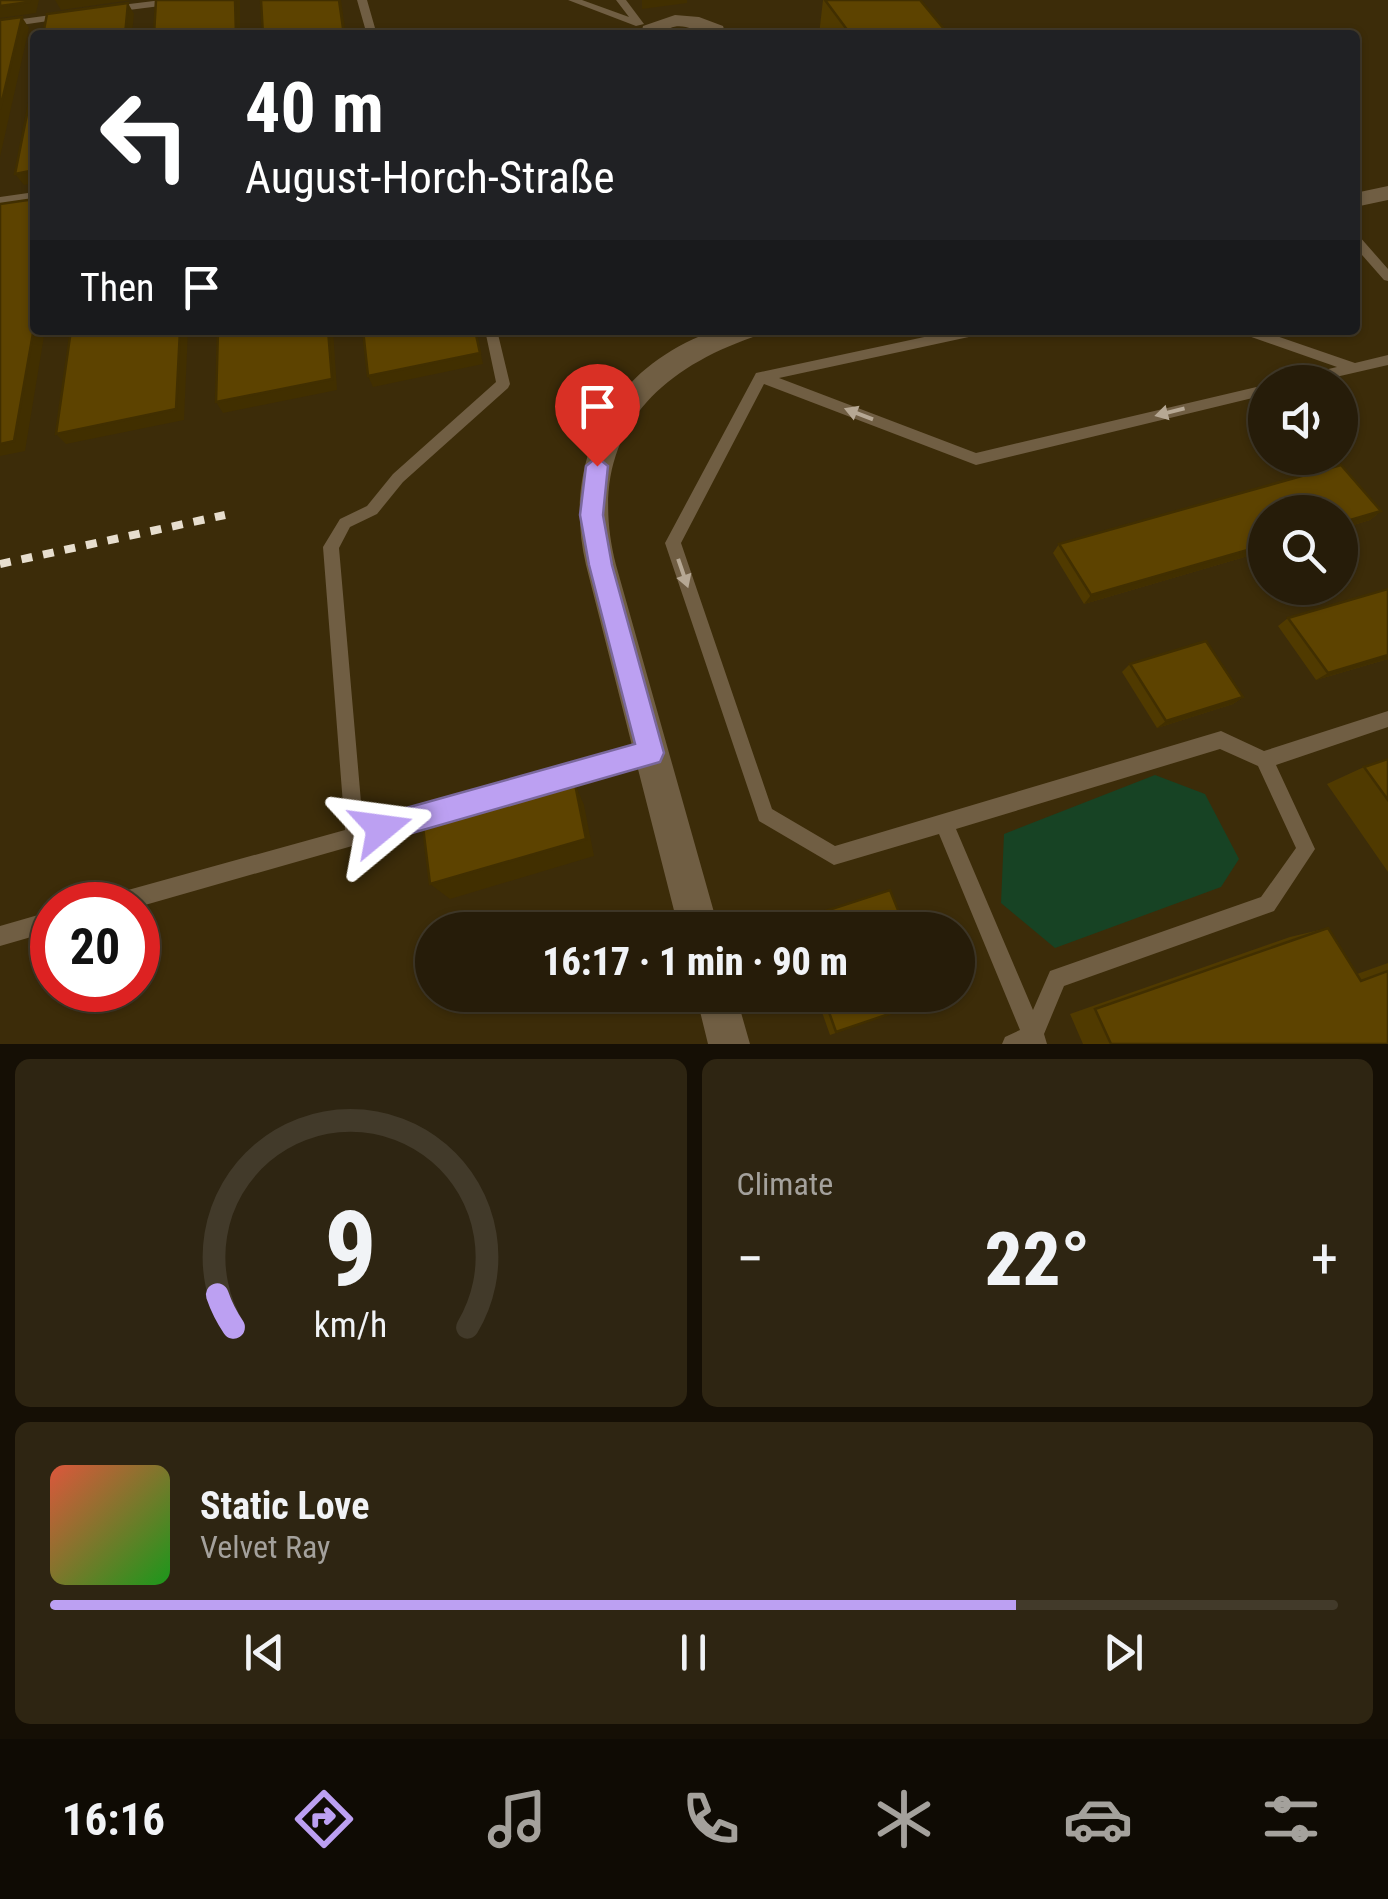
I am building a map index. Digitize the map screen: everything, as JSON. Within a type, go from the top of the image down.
[{"type":"street","points":[[646,30],[667,20],[690,19],[716,30]]},
{"type":"street","points":[[1360,199],[1388,193]]},
{"type":"street","points":[[693,912],[600,565],[592,515],[602,449],[628,400],[668,364],[725,335]]},
{"type":"street","points":[[721,1012],[729,1044]]},
{"type":"lane","points":[[92,12],[184,0]]},
{"type":"lane","points":[[362,0],[371,30]]},
{"type":"lane","points":[[573,0],[646,30]]},
{"type":"lane","points":[[622,0],[646,30]]},
{"type":"lane","points":[[0,24],[74,15]]},
{"type":"lane","points":[[0,202],[30,197]]},
{"type":"lane","points":[[1360,245],[1388,277]]},
{"type":"lane","points":[[355,836],[331,547],[344,523],[372,510],[398,478],[503,384],[492,335]]},
{"type":"lane","points":[[760,377],[955,335]]},
{"type":"lane","points":[[1259,335],[1345,365]]},
{"type":"lane","points":[[1358,367],[1388,360]]},
{"type":"lane","points":[[760,377],[976,459],[1248,394]]},
{"type":"lane","points":[[760,377],[673,544],[765,816],[834,856],[1221,740],[1264,760],[1306,849],[1268,904],[1056,978],[1035,1040]]},
{"type":"lane","points":[[1264,760],[1388,719]]},
{"type":"lane","points":[[160,891],[651,753]]},
{"type":"lane","points":[[944,823],[1035,1040]]},
{"type":"lane","points":[[0,936],[30,927]]},
{"type":"lane","points":[[1012,1044],[1035,1040]]},
{"type":"shaded area","points":[[0,0],[1388,0],[1388,1044],[0,1044]]},
{"type":"green space","points":[[1155,775],[1205,794],[1239,859],[1221,887],[1055,948],[1001,903],[1004,834]]},
{"type":"building","points":[[0,0],[30,0],[0,6]]},
{"type":"building","points":[[156,0],[235,0],[236,30],[154,30]]},
{"type":"building","points":[[261,0],[339,0],[343,30],[263,30]]},
{"type":"building","points":[[825,0],[920,0],[945,30],[847,30]]},
{"type":"building","points":[[128,3],[125,30],[44,30],[47,14]]},
{"type":"building","points":[[22,17],[0,109],[0,20]]},
{"type":"building","points":[[30,99],[30,171],[15,174]]},
{"type":"building","points":[[30,200],[33,335],[14,441],[0,444],[0,204]]},
{"type":"building","points":[[70,335],[180,335],[176,409],[56,434]]},
{"type":"building","points":[[218,335],[328,335],[332,379],[216,402]]},
{"type":"building","points":[[364,335],[476,335],[480,353],[368,376]]},
{"type":"building","points":[[1305,475],[1350,475],[1381,511],[1358,518],[1358,495],[1248,495],[1248,550],[1091,595],[1059,544]]},
{"type":"building","points":[[1388,589],[1388,655],[1328,673],[1288,618],[1333,605],[1358,605],[1358,598]]},
{"type":"building","points":[[1206,641],[1243,697],[1166,721],[1130,664]]},
{"type":"building","points":[[1388,759],[1388,800],[1364,767]]},
{"type":"building","points":[[575,784],[586,839],[430,884],[423,827]]},
{"type":"building","points":[[890,890],[899,912],[823,912]]},
{"type":"building","points":[[1328,928],[1361,981],[1388,971],[1388,1044],[1111,1044],[1095,1009]]},
{"type":"building","points":[[829,1012],[895,1012],[836,1032]]},
{"type":"railway","points":[[0,564],[225,515]]},
{"type":"route","points":[[381,828],[651,753],[600,565],[592,515],[597,466]]}]
